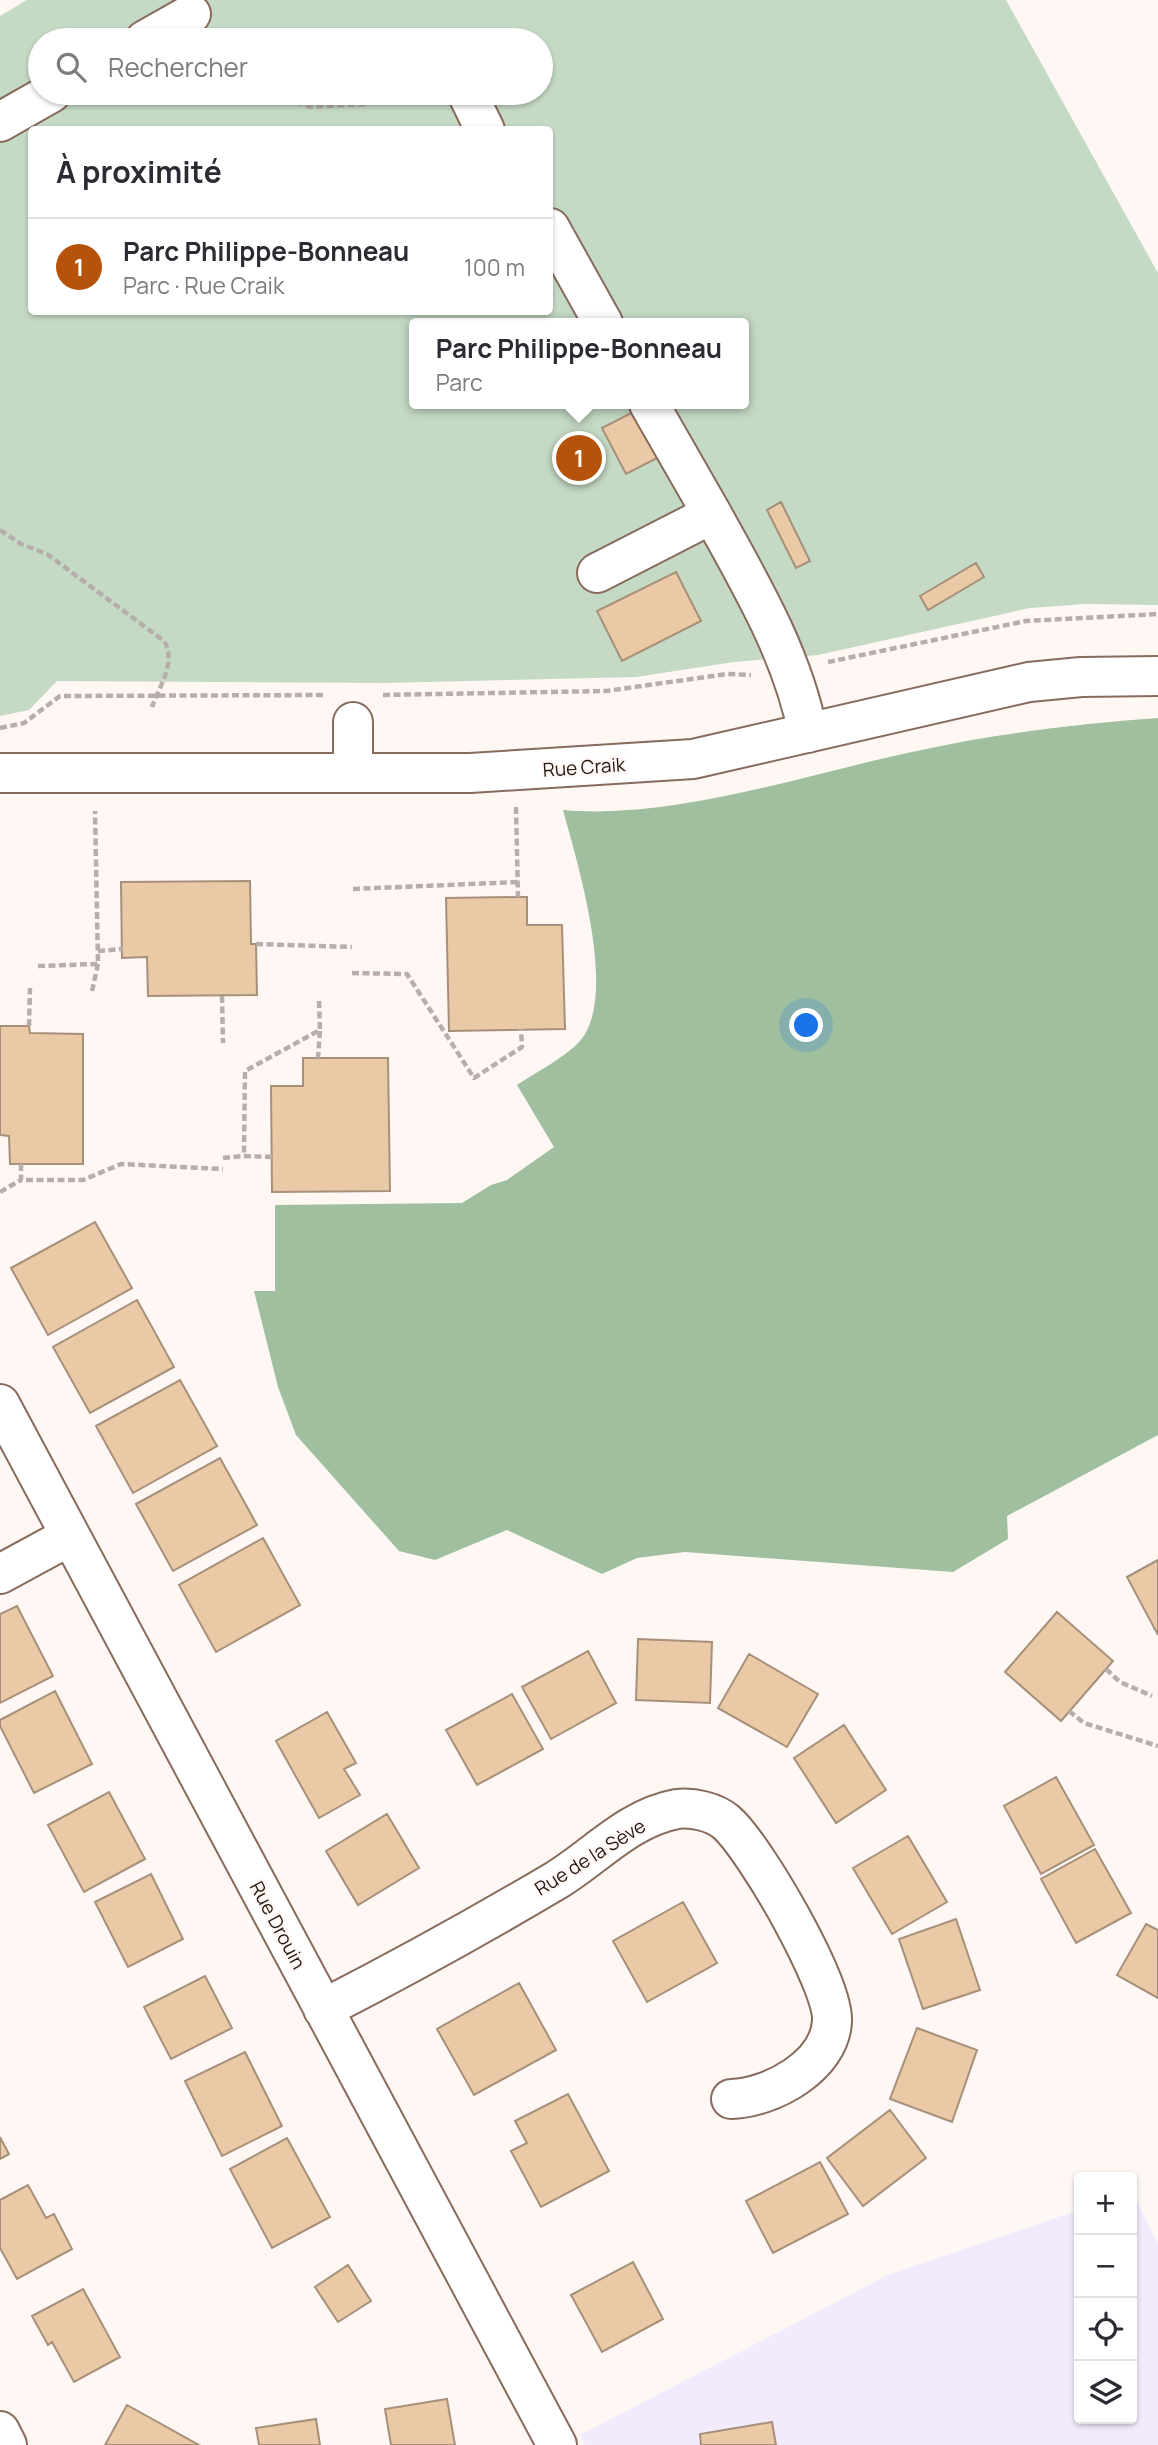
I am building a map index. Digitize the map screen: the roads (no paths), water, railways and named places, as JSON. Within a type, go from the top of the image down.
[{"type":"street","points":[[166,28],[191,14]]},
{"type":"street","points":[[0,122],[30,105]]},
{"type":"street","points":[[473,105],[483,126]]},
{"type":"street","points":[[553,233],[601,318]]},
{"type":"street","points":[[652,409],[772,623],[797,685],[808,733]]},
{"type":"street","points":[[597,573],[712,514]]},
{"type":"street","name":"Rue Craik","points":[[0,773],[515,772],[693,759],[1029,682],[1081,677],[1158,676]]},
{"type":"street","points":[[353,722],[353,772]]},
{"type":"street","name":"Rue Drouin","points":[[0,1404],[557,2445]]},
{"type":"street","points":[[0,1574],[70,1536]]},
{"type":"street","name":"Rue de la Sève","points":[[323,2010],[557,1880],[628,1829],[678,1809],[701,1810],[724,1820],[743,1838],[823,1982],[832,2022],[826,2043],[816,2059],[803,2070],[761,2094],[732,2099]]},
{"type":"street","points":[[0,2431],[7,2445]]},
{"type":"place","name":"Parc Philippe-Bonneau","points":[[579,458]]}]
